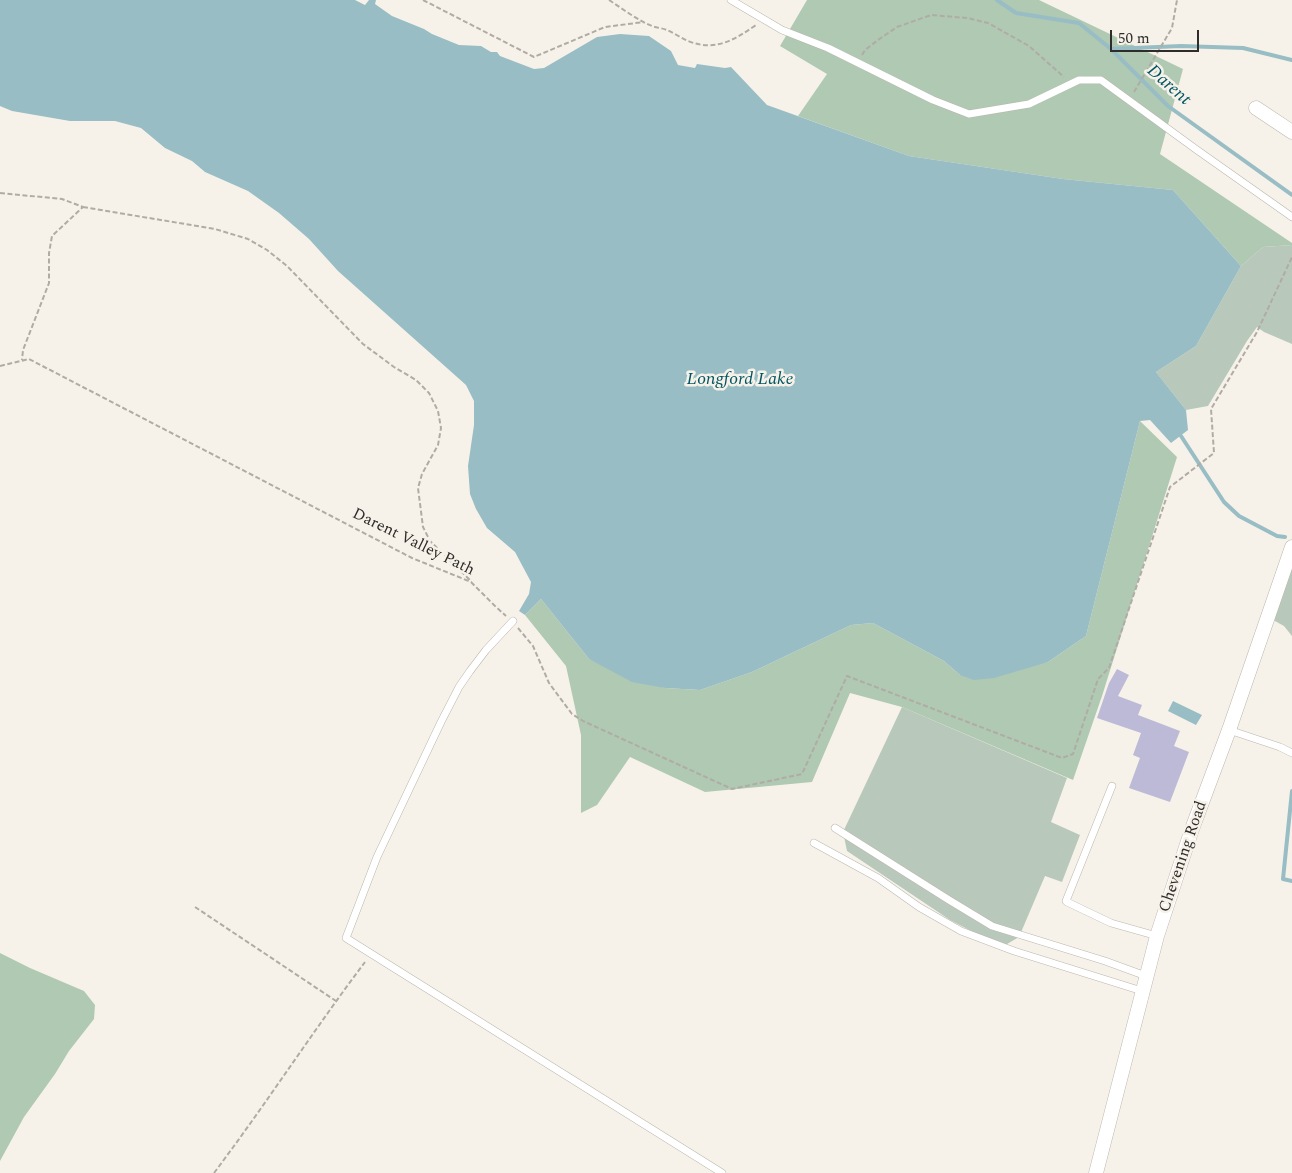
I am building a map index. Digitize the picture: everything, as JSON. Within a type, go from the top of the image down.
[{"type":"street","points":[[1256,108],[1292,132]]},
{"type":"street","name":"Chevening Road","points":[[1096,1173],[1157,936],[1192,829],[1229,730],[1292,547]]},
{"type":"lane","points":[[732,0],[782,30],[828,48],[933,100],[970,114],[1029,104],[1079,80],[1101,80],[1292,216]]},
{"type":"lane","points":[[513,621],[486,650],[459,687],[377,857],[346,938],[722,1173]]},
{"type":"lane","points":[[1229,730],[1290,752]]},
{"type":"lane","points":[[1112,786],[1066,900],[1111,923],[1157,936]]},
{"type":"lane","points":[[834,828],[992,926],[1105,961],[1146,976]]},
{"type":"lane","points":[[814,843],[878,878],[919,907],[961,931],[1014,951],[1142,991]]},
{"type":"path","points":[[423,0],[534,57],[605,28],[644,22]]},
{"type":"path","points":[[609,0],[654,27],[666,30],[687,41],[700,45],[713,46],[725,43],[764,20]]},
{"type":"path","points":[[1140,82],[1172,28],[1177,0]]},
{"type":"path","points":[[857,62],[865,50],[897,27],[931,15],[967,18],[988,23],[1029,46],[1072,84]]},
{"type":"path","points":[[0,193],[62,198],[83,207],[215,229],[248,239],[267,250],[287,266],[363,344],[394,367],[416,380],[429,393],[438,411],[441,428],[438,445],[422,474],[418,488],[423,527],[430,540],[471,582]]},
{"type":"path","points":[[22,361],[23,350],[49,283],[49,253],[52,236],[83,207]]},
{"type":"path","name":"Darent Valley Path","points":[[0,366],[28,359],[412,558],[471,582],[513,621],[533,646],[549,683],[572,714],[583,721],[732,789],[802,774],[847,676],[1062,758],[1073,754],[1098,679],[1109,668],[1170,487],[1214,453],[1212,409],[1257,332],[1292,257]]},
{"type":"path","points":[[195,907],[336,1001]]},
{"type":"path","points":[[214,1173],[371,954]]},
{"type":"green space","points":[[807,0],[1039,0],[1183,69],[1160,154],[1292,243],[1292,245],[1263,247],[1241,266],[1173,190],[1063,179],[909,156],[798,116],[827,74],[780,46]]},
{"type":"green space","points":[[1292,245],[1292,344],[1257,327],[1208,406],[1186,410],[1156,372],[1196,346],[1241,266],[1263,247]]},
{"type":"green space","points":[[1140,421],[1177,457],[1102,696],[1073,780],[902,707],[850,693],[812,782],[705,792],[630,757],[597,805],[581,813],[581,735],[566,666],[525,615],[541,599],[589,659],[665,688],[700,690],[752,672],[851,625],[873,623],[944,661],[960,675],[1048,662],[1086,636]]},
{"type":"green space","points":[[1292,565],[1292,636],[1284,626],[1273,620]]},
{"type":"green space","points":[[902,707],[1067,778],[1051,822],[1080,835],[1062,882],[1045,876],[1019,937],[1002,947],[950,920],[847,851],[843,832]]},
{"type":"green space","points":[[0,953],[84,991],[95,1005],[94,1019],[69,1051],[24,1117],[0,1161]]},
{"type":"water","name":"Longford Lake","points":[[0,0],[355,0],[365,5],[369,0],[376,0],[375,4],[392,16],[432,34],[459,45],[481,46],[491,52],[497,52],[500,56],[534,69],[544,68],[597,37],[620,34],[649,36],[671,51],[678,65],[695,68],[697,64],[725,68],[731,67],[767,105],[909,156],[1063,179],[1173,190],[1241,266],[1196,346],[1156,372],[1186,410],[1188,430],[1171,443],[1150,420],[1140,421],[1086,636],[1048,662],[994,678],[974,680],[960,675],[944,661],[873,623],[851,625],[752,672],[700,690],[665,688],[632,682],[589,659],[541,599],[525,615],[519,611],[529,594],[531,582],[515,552],[487,528],[470,494],[468,466],[474,425],[474,401],[466,385],[338,271],[309,239],[279,213],[248,191],[205,172],[192,161],[165,148],[141,128],[115,121],[70,121],[12,111],[0,106]]},
{"type":"water","points":[[1173,701],[1202,715],[1196,725],[1168,711]]},
{"type":"building","points":[[1117,669],[1129,675],[1118,696],[1142,705],[1138,715],[1180,731],[1174,746],[1189,752],[1170,802],[1129,788],[1140,758],[1133,755],[1141,733],[1097,718],[1109,683]]},
{"type":"waterway","name":"Darent","points":[[997,0],[1016,13],[1079,23],[1111,49],[1168,106],[1292,195]]},
{"type":"waterway","points":[[1111,49],[1181,46],[1243,48],[1292,60]]},
{"type":"waterway","points":[[1181,436],[1224,502],[1239,516],[1277,536],[1285,537]]},
{"type":"waterway","points":[[1292,791],[1283,879],[1292,881]]}]
